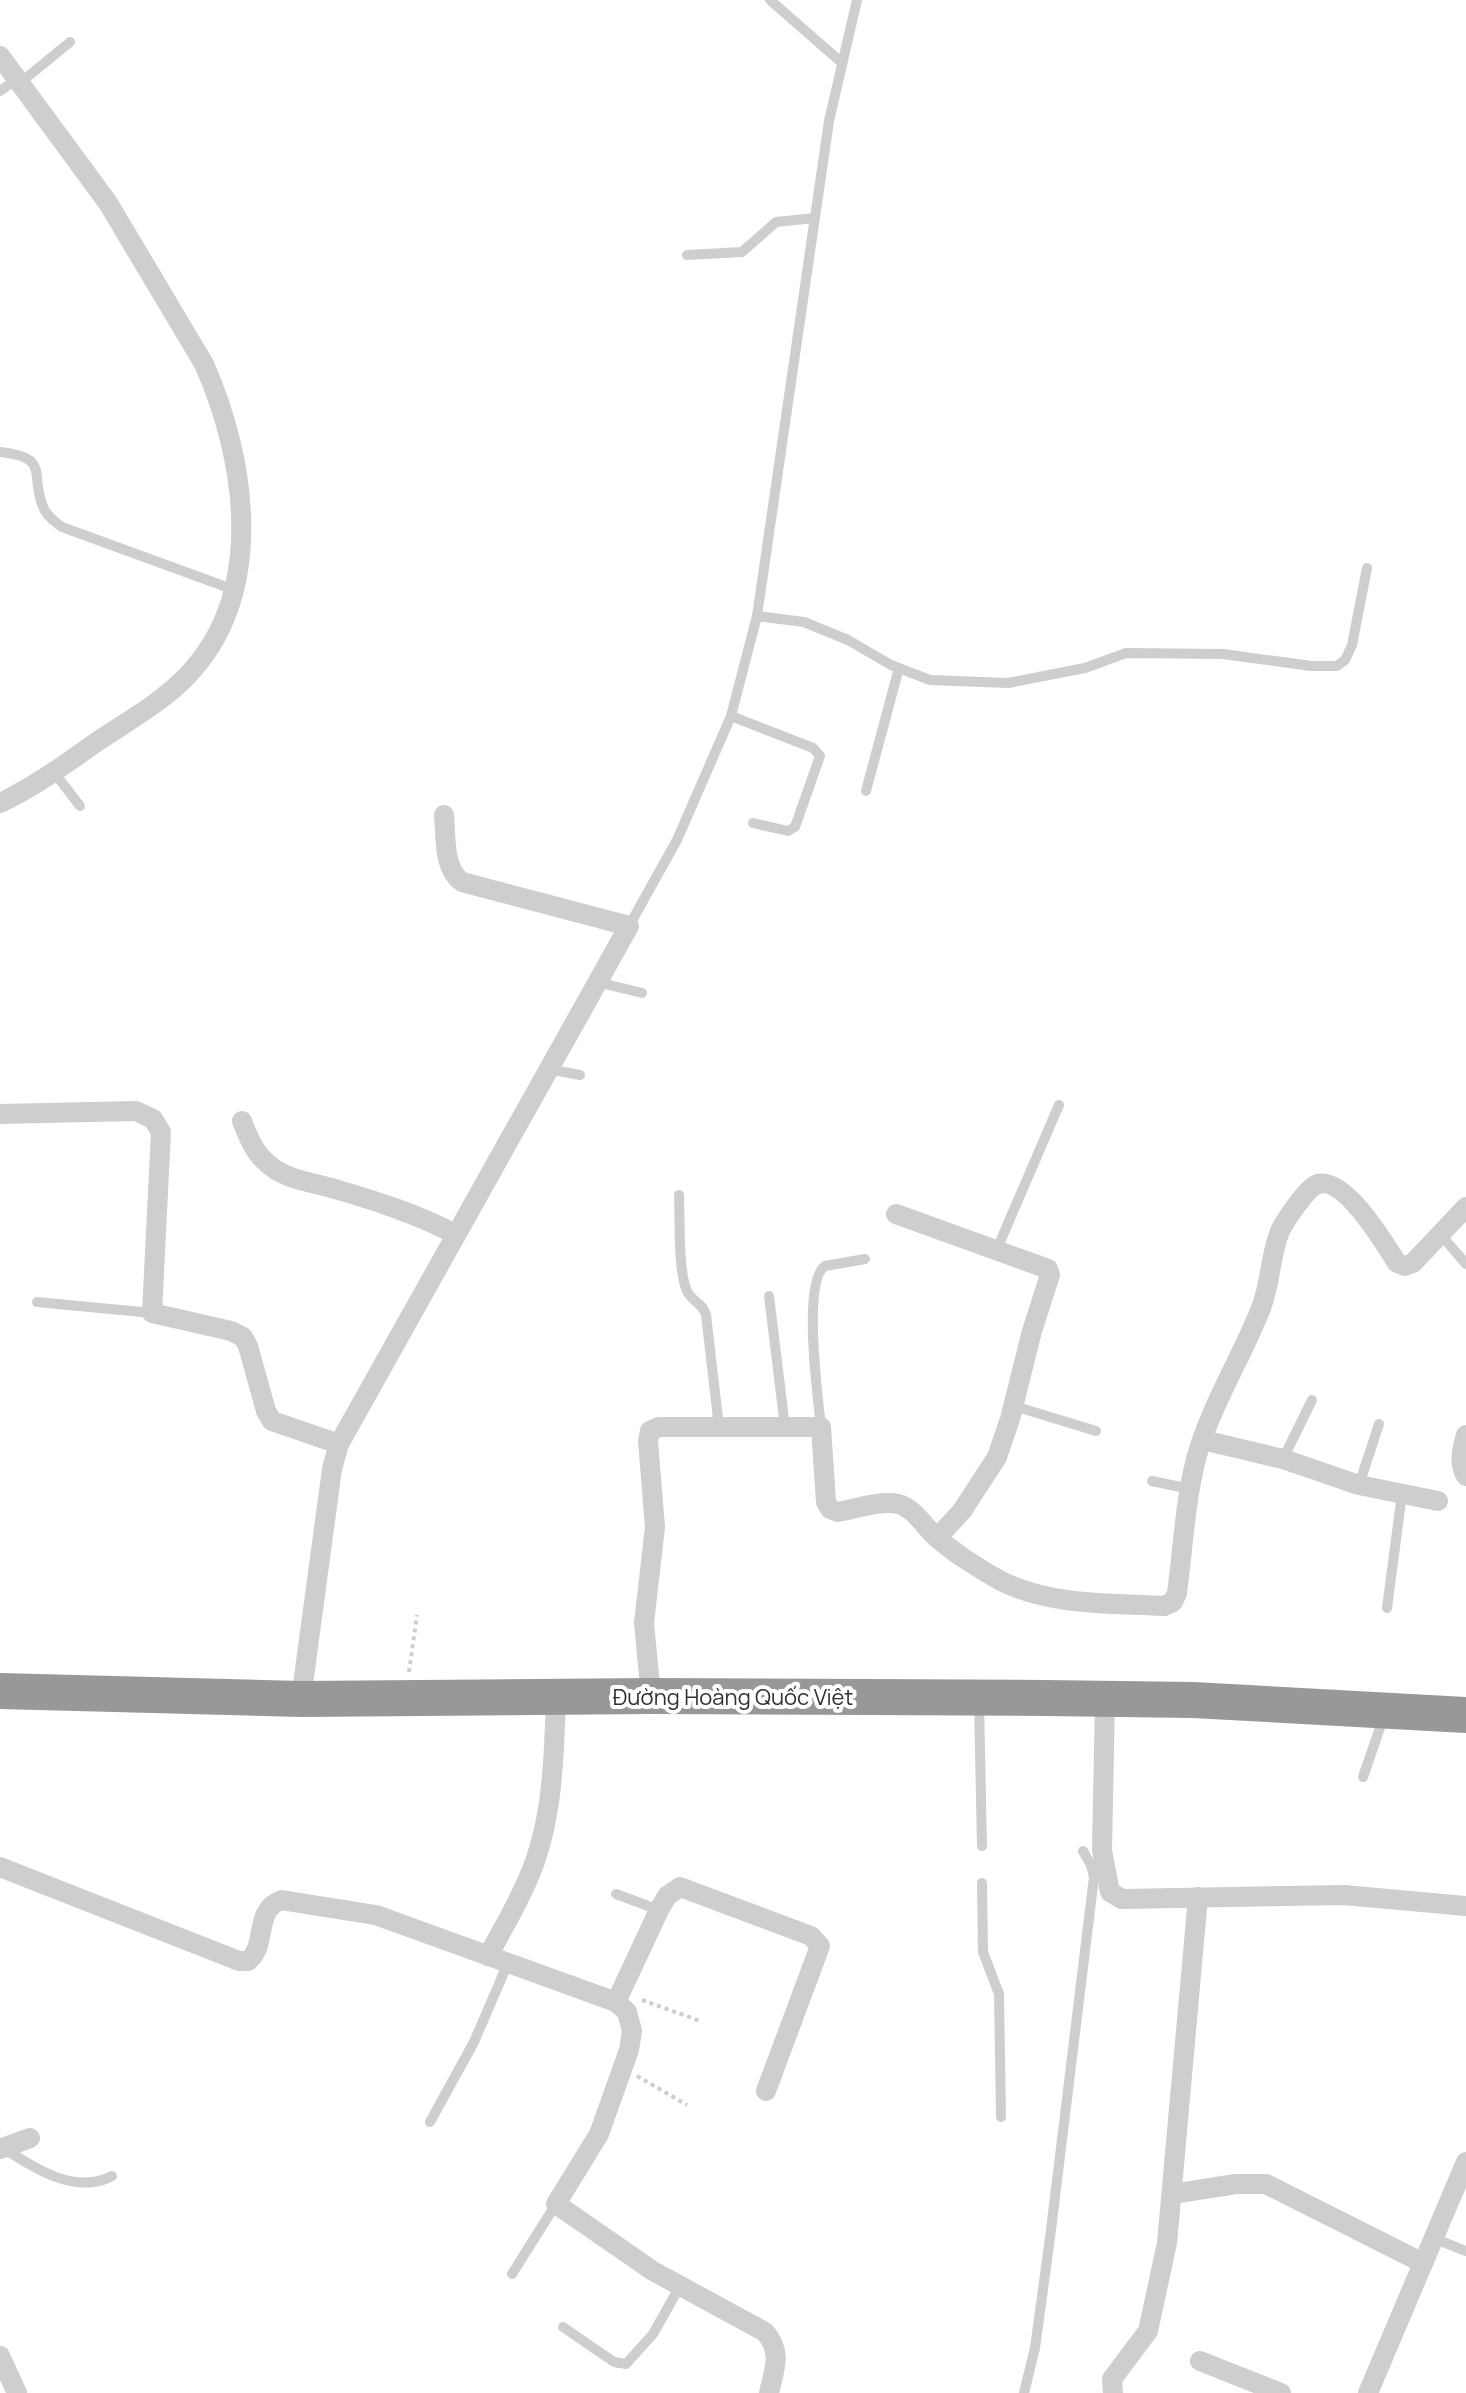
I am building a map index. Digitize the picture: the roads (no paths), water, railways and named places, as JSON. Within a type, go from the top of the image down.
[{"type":"highway","name":"Đường Hoàng Quốc Việt","points":[[0,1691],[301,1699],[651,1696],[1193,1700],[1466,1715]]},
{"type":"street","points":[[0,56],[12,84],[108,203],[186,331],[216,392],[238,471],[242,514],[241,553],[232,589],[211,646],[187,676],[156,702],[0,803]]},
{"type":"street","points":[[301,1699],[332,1469],[339,1444],[629,926],[462,882],[453,876],[450,866],[444,815]]},
{"type":"street","points":[[0,1114],[136,1111],[153,1119],[161,1132],[152,1313],[231,1331],[243,1337],[266,1411],[272,1421],[339,1444]]},
{"type":"street","points":[[242,1121],[257,1153],[277,1171],[431,1221],[455,1234]]},
{"type":"street","points":[[651,1696],[644,1623],[655,1527],[648,1441],[650,1431],[659,1427],[821,1427],[826,1502],[830,1509],[838,1512],[900,1505],[909,1509],[937,1538],[1001,1580],[1023,1590],[1077,1601],[1164,1606],[1173,1602],[1177,1593],[1190,1489],[1203,1440],[1261,1308],[1280,1232],[1311,1187],[1320,1183],[1329,1185],[1358,1206],[1397,1263],[1405,1266],[1413,1263],[1466,1207]]},
{"type":"street","points":[[896,1214],[1048,1269],[1050,1275],[997,1457],[962,1511],[937,1538]]},
{"type":"street","points":[[1466,1435],[1461,1454],[1462,1470],[1466,1476]]},
{"type":"street","points":[[1203,1440],[1283,1459],[1359,1485],[1438,1501]]},
{"type":"street","points":[[498,1959],[529,1878],[544,1826],[553,1770],[556,1697]]},
{"type":"street","points":[[1105,1699],[1102,1850],[1110,1892],[1122,1899],[1344,1895],[1466,1906]]},
{"type":"street","points":[[0,1867],[239,1961],[254,1957],[263,1918],[273,1902],[282,1900],[376,1915],[498,1959],[618,1997],[627,2012],[632,2031],[623,2068],[599,2134],[556,2204],[637,2262],[765,2332],[774,2343],[776,2357],[769,2393]]},
{"type":"street","points":[[618,1997],[659,1910],[673,1890],[687,1888],[811,1936],[818,1941],[818,1953],[766,2091]]},
{"type":"street","points":[[1113,2393],[1112,2379],[1148,2331],[1167,2243],[1198,1897]]},
{"type":"street","points":[[2,2148],[30,2138]]},
{"type":"street","points":[[1368,2393],[1466,2162]]},
{"type":"street","points":[[1172,2194],[1236,2184],[1266,2184],[1423,2263]]},
{"type":"street","points":[[0,2356],[17,2393]]},
{"type":"street","points":[[1200,2361],[1281,2393]]},
{"type":"lane","points":[[770,0],[841,62]]},
{"type":"lane","points":[[629,926],[677,840],[731,716],[757,616],[829,121],[857,0]]},
{"type":"lane","points":[[12,84],[70,42]]},
{"type":"lane","points":[[687,255],[742,252],[776,222],[815,218]]},
{"type":"lane","points":[[0,452],[20,454],[33,462],[43,507],[62,527],[232,589]]},
{"type":"lane","points":[[757,616],[804,622],[930,680],[1008,683],[1085,668],[1126,653],[1223,654],[1311,666],[1337,666],[1345,660],[1352,645],[1367,568]]},
{"type":"lane","points":[[866,791],[899,668]]},
{"type":"lane","points":[[731,716],[813,748],[820,756],[795,827],[788,831],[753,823]]},
{"type":"lane","points":[[53,771],[80,806]]},
{"type":"lane","points":[[597,982],[642,993]]},
{"type":"lane","points":[[548,1069],[580,1075]]},
{"type":"lane","points":[[997,1249],[1059,1105]]},
{"type":"lane","points":[[679,1195],[683,1280],[688,1294],[699,1303],[706,1315],[719,1427]]},
{"type":"lane","points":[[1440,1234],[1466,1264]]},
{"type":"lane","points":[[821,1427],[814,1336],[813,1292],[816,1277],[825,1266],[865,1259]]},
{"type":"lane","points":[[769,1296],[785,1427]]},
{"type":"lane","points":[[37,1302],[152,1313]]},
{"type":"lane","points":[[1283,1459],[1312,1400]]},
{"type":"lane","points":[[1014,1406],[1096,1431]]},
{"type":"lane","points":[[1359,1485],[1379,1424]]},
{"type":"lane","points":[[1152,1481],[1190,1489]]},
{"type":"lane","points":[[1387,1608],[1402,1494]]},
{"type":"lane","points":[[979,1697],[982,1846]]},
{"type":"lane","points":[[1363,1777],[1386,1711]]},
{"type":"lane","points":[[1024,2393],[1035,2348],[1046,2270],[1094,1877],[1083,1851]]},
{"type":"lane","points":[[982,1883],[983,1952],[999,1994],[1001,2117]]},
{"type":"lane","points":[[616,1894],[659,1910]]},
{"type":"lane","points":[[430,2122],[474,2042],[498,1959]]},
{"type":"lane","points":[[2,2148],[62,2179],[79,2184],[102,2181],[112,2176]]},
{"type":"lane","points":[[512,2274],[556,2204]]},
{"type":"lane","points":[[1433,2238],[1466,2251]]},
{"type":"lane","points":[[563,2327],[614,2362],[626,2364],[653,2334],[680,2286]]}]
